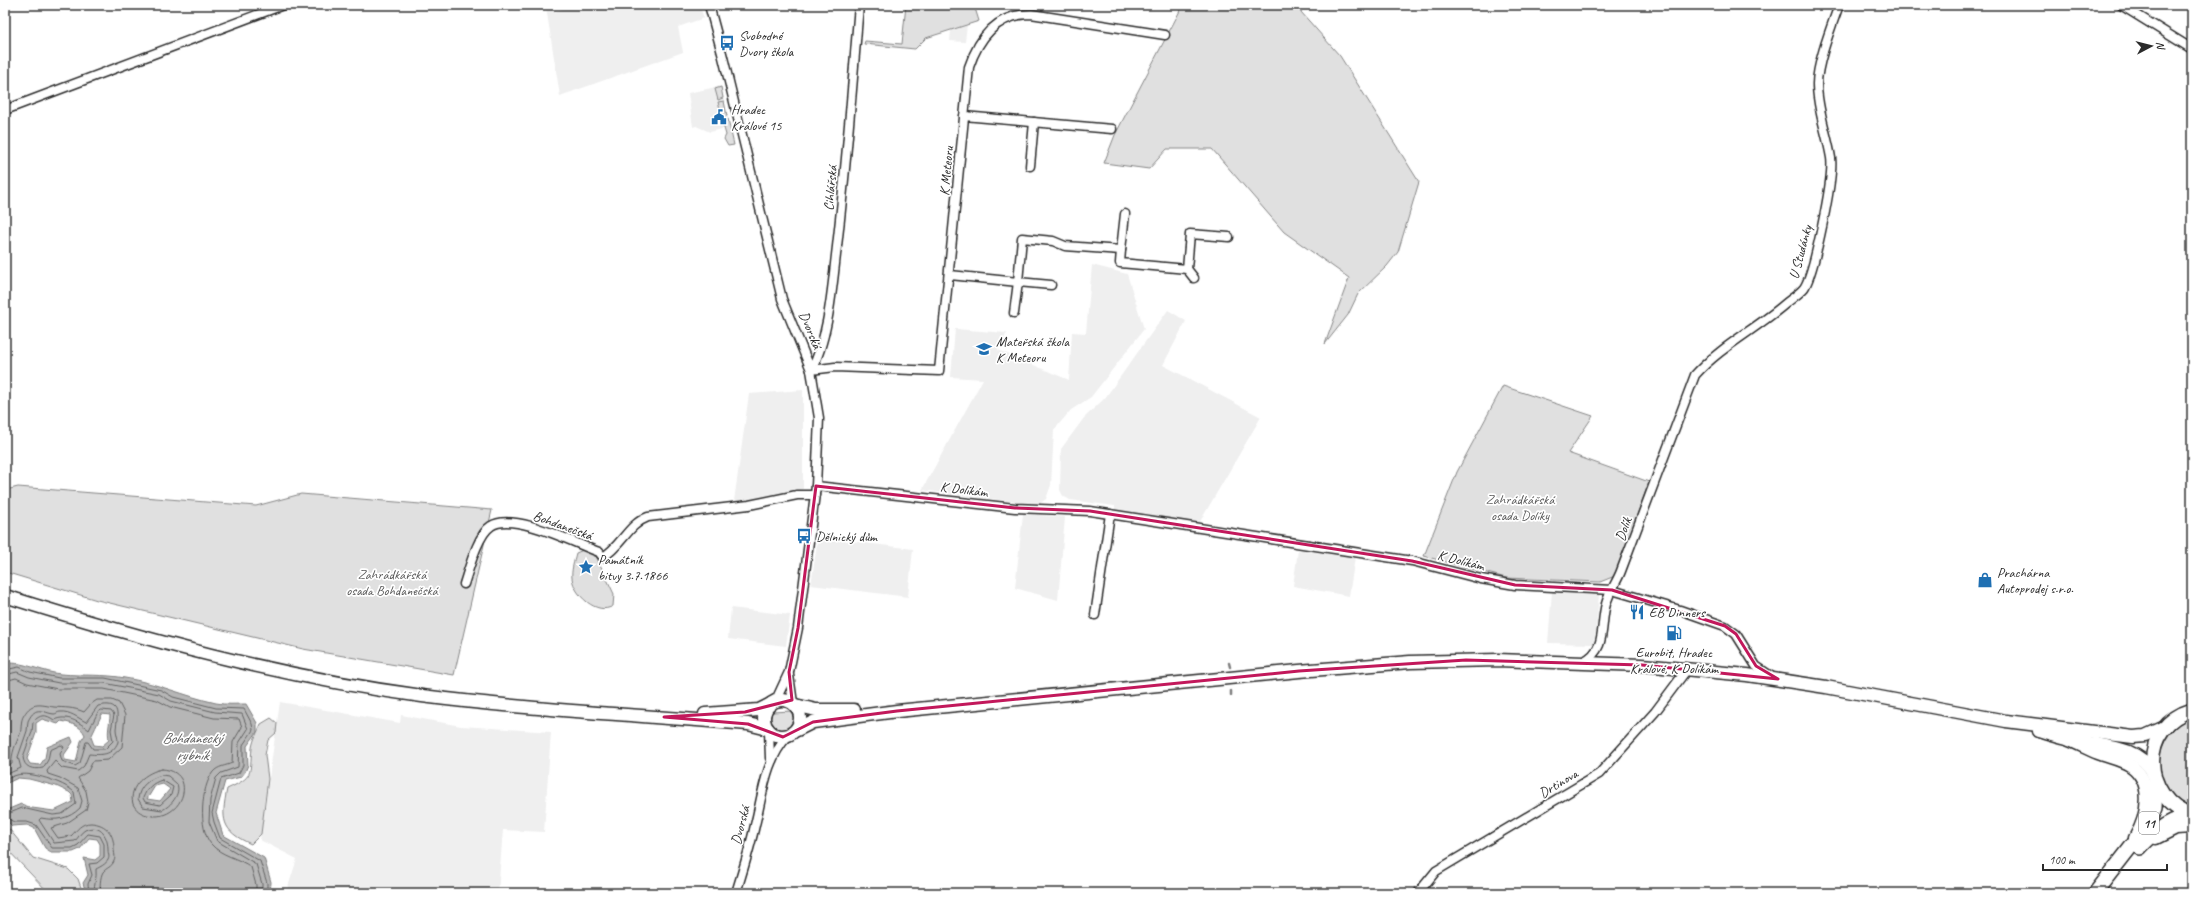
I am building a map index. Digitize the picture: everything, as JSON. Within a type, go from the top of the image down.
[{"type":"main road","points":[[5,596],[140,638],[314,678],[440,698],[562,711],[748,724],[768,730],[778,736],[792,733],[813,722],[897,711],[1299,671],[1466,660],[1584,661],[1688,668],[1778,679],[2006,722],[2133,737],[2145,736],[2167,726],[2180,715],[2192,710]]},
{"type":"main road","points":[[664,717],[759,710],[783,700],[816,710],[897,711]]},
{"type":"main road","name":"Dvorská","points":[[768,730],[764,719],[767,708],[773,703]]},
{"type":"main road","name":"Dvorská","points":[[792,733],[801,720],[794,704]]},
{"type":"main road","points":[[2006,722],[2070,740],[2134,754],[2147,763],[2163,796],[2173,806],[2192,816]]},
{"type":"main road","points":[[2155,779],[2153,760],[2155,746],[2167,726]]},
{"type":"main road","points":[[2070,740],[2097,753],[2121,760],[2135,769],[2142,778],[2147,790],[2147,802],[2136,835],[2124,855]]},
{"type":"main road","name":"11","points":[[2096,893],[2124,855],[2144,832],[2153,815],[2156,801],[2155,779]]},
{"type":"main road","name":"11","points":[[2101,893],[2140,848],[2167,823],[2180,818],[2192,816]]},
{"type":"main road","points":[[2140,848],[2170,829],[2192,827]]},
{"type":"street","points":[[5,110],[283,5]]},
{"type":"street","name":"Dvorská","points":[[709,5],[724,57],[782,299],[811,370],[817,396],[820,431],[816,486],[798,628],[789,672],[773,703]]},
{"type":"street","name":"Cihlářská","points":[[811,370],[815,363],[830,304],[840,224],[859,5]]},
{"type":"street","name":"U Studánky","points":[[1656,476],[1695,375],[1704,364],[1769,318],[1804,288],[1813,262],[1829,190],[1831,160],[1820,113],[1817,83],[1829,32],[1839,5]]},
{"type":"street","points":[[2121,5],[2192,49]]},
{"type":"street","name":"K Meteoru","points":[[811,370],[835,367],[939,372],[950,276],[969,68],[975,49],[993,26],[1006,19],[1022,14],[1031,14],[1165,35]]},
{"type":"street","points":[[964,116],[1112,129]]},
{"type":"street","points":[[1030,166],[1034,122]]},
{"type":"street","points":[[1125,214],[1120,263],[1187,270],[1194,278]]},
{"type":"street","points":[[1187,270],[1190,234],[1229,237]]},
{"type":"street","points":[[1014,313],[1022,238],[1053,241],[1065,246],[1121,250]]},
{"type":"street","points":[[950,276],[1051,285]]},
{"type":"street","name":"Dolík","points":[[1584,661],[1596,652],[1600,644],[1605,606],[1621,571],[1656,476]]},
{"type":"street","name":"K Dolíkám","points":[[816,486],[1015,508],[1090,511],[1412,561],[1481,579],[1515,585],[1612,590],[1680,610],[1725,626],[1736,634],[1756,666],[1778,679]]},
{"type":"street","name":"Bohdanečská","points":[[464,584],[471,561],[483,536],[490,526],[497,523],[512,522],[542,530],[599,552],[603,557],[610,553],[633,526],[648,517],[749,505],[796,495],[815,496]]},
{"type":"street","points":[[1095,615],[1110,514]]},
{"type":"street","name":"Drtinova","points":[[1418,893],[1436,871],[1599,774],[1655,712],[1688,668]]},
{"type":"street","name":"Dvorská","points":[[789,672],[794,704]]},
{"type":"street","name":"Dvorská","points":[[768,730],[770,763]]},
{"type":"street","name":"Dvorská","points":[[736,893],[770,763],[778,747],[792,733]]},
{"type":"highlighted area","points":[[816,486],[1015,508],[1090,511],[1412,561],[1515,585],[1612,590],[1725,626],[1736,634],[1756,666],[1778,679],[1642,665],[1466,660],[1299,671],[897,711],[813,722],[783,737],[748,724],[664,717],[745,712],[792,700],[789,672],[798,628]]},
{"type":"shaded area","points":[[553,5],[555,12],[574,5],[699,5],[704,18],[678,27],[683,52],[560,96],[546,7]]},
{"type":"shaded area","points":[[967,25],[965,42],[950,41],[951,30]]},
{"type":"shaded area","points":[[721,86],[730,127],[710,132],[696,126],[693,127],[688,93]]},
{"type":"shaded area","points":[[1092,265],[1127,274],[1144,329],[1091,397],[1071,410],[1054,430],[1051,485],[1046,499],[1038,505],[922,490],[983,379],[951,377],[955,329],[1007,333],[998,350],[1069,380],[1072,332],[1086,333]]},
{"type":"shaded area","points":[[1168,310],[1186,321],[1163,365],[1261,417],[1198,525],[1115,513],[1115,506],[1070,500],[1063,496],[1060,490],[1061,449],[1084,418],[1105,398]]},
{"type":"shaded area","points":[[803,390],[803,489],[778,495],[734,501],[749,394]]},
{"type":"shaded area","points":[[1023,514],[1065,517],[1058,600],[1015,588]]},
{"type":"shaded area","points":[[818,537],[913,549],[908,597],[811,585]]},
{"type":"shaded area","points":[[1298,550],[1355,557],[1349,596],[1293,586]]},
{"type":"shaded area","points":[[1552,591],[1599,594],[1595,644],[1548,643]]},
{"type":"shaded area","points":[[731,608],[790,615],[786,646],[728,639]]},
{"type":"shaded area","points":[[280,702],[400,723],[401,715],[461,726],[551,732],[544,832],[503,830],[498,893],[286,893],[297,859],[260,840]]},
{"type":"green space","points":[[906,5],[974,5],[979,21],[926,38],[915,49],[864,44],[865,41],[902,44]]},
{"type":"green space","points":[[1183,5],[1303,5],[1301,12],[1340,56],[1419,182],[1398,252],[1387,266],[1358,294],[1348,315],[1325,344],[1349,278],[1284,232],[1212,149],[1167,149],[1149,169],[1104,163],[1115,135]]},
{"type":"green space","points":[[721,87],[723,98],[718,100],[715,89]]},
{"type":"green space","points":[[724,101],[727,116],[722,117],[718,102]]},
{"type":"green space","points":[[728,119],[734,145],[728,146],[724,139],[726,135],[722,121]]},
{"type":"green space","name":"Zahrádkářská osada Dolíky","points":[[1503,386],[1593,416],[1568,453],[1649,482],[1615,576],[1600,582],[1506,578],[1424,556],[1457,472]]},
{"type":"green space","name":"Zahrádkářská osada Bohdanečská","points":[[18,487],[256,506],[301,494],[492,510],[454,675],[303,649],[97,600],[5,572],[5,495],[6,490]]},
{"type":"green space","points":[[583,550],[596,556],[614,594],[613,606],[600,608],[594,606],[587,602],[577,591],[572,578],[572,569],[576,553]]},
{"type":"green space","points":[[792,711],[794,721],[791,728],[781,731],[772,725],[770,718],[772,712]]},
{"type":"green space","points":[[271,718],[277,723],[276,733],[268,740],[265,755],[268,779],[261,834],[251,844],[241,839],[229,829],[224,816],[225,799],[227,789],[242,781],[249,774],[254,739],[261,724]]},
{"type":"green space","points":[[2192,718],[2192,810],[2180,803],[2170,794],[2160,773],[2160,761],[2166,740],[2173,730],[2181,723]]},
{"type":"green space","points":[[5,824],[33,858],[68,869],[78,879],[83,893],[49,893],[5,847]]},
{"type":"water","name":"Bohdanecký rybník","points":[[11,663],[17,663],[69,675],[117,677],[137,680],[216,703],[246,704],[257,723],[257,732],[247,746],[248,765],[241,777],[225,781],[216,813],[223,835],[264,858],[271,882],[270,893],[86,893],[83,883],[88,875],[84,858],[95,860],[100,856],[100,844],[97,839],[89,838],[80,849],[73,852],[51,852],[45,848],[34,828],[27,825],[12,826],[5,819],[5,807],[9,809],[21,804],[32,808],[54,811],[73,802],[72,795],[69,792],[56,786],[29,779],[18,778],[5,784],[5,667]],"holes":[[[102,714],[110,715],[108,733],[109,740],[102,746],[94,745],[91,737]],[[42,719],[58,724],[61,721],[75,725],[81,729],[85,735],[81,741],[76,762],[65,760],[64,755],[73,742],[71,737],[47,747],[45,758],[40,765],[30,764],[27,759],[36,733],[36,723]],[[163,784],[170,789],[160,801],[147,799],[155,786]]]},
{"type":"waterway","points":[[1229,663],[1230,667]]},
{"type":"place","name":"Svobodné Dvory škola","points":[[727,43]]},
{"type":"place","name":"Hradec Králové 15","points":[[719,117]]},
{"type":"place","name":"Mateřská škola K Meteoru","points":[[984,349]]},
{"type":"place","name":"Dělnický dům","points":[[804,536]]},
{"type":"place","name":"Památník bitvy 3.7.1866","points":[[586,567]]},
{"type":"place","name":"Prachárna Autoprodej s.r.o.","points":[[1985,580]]},
{"type":"place","name":"EB Dinners","points":[[1637,612]]},
{"type":"place","name":"Eurobit, Hradec Králové, K Dolíkám","points":[[1674,633]]}]
